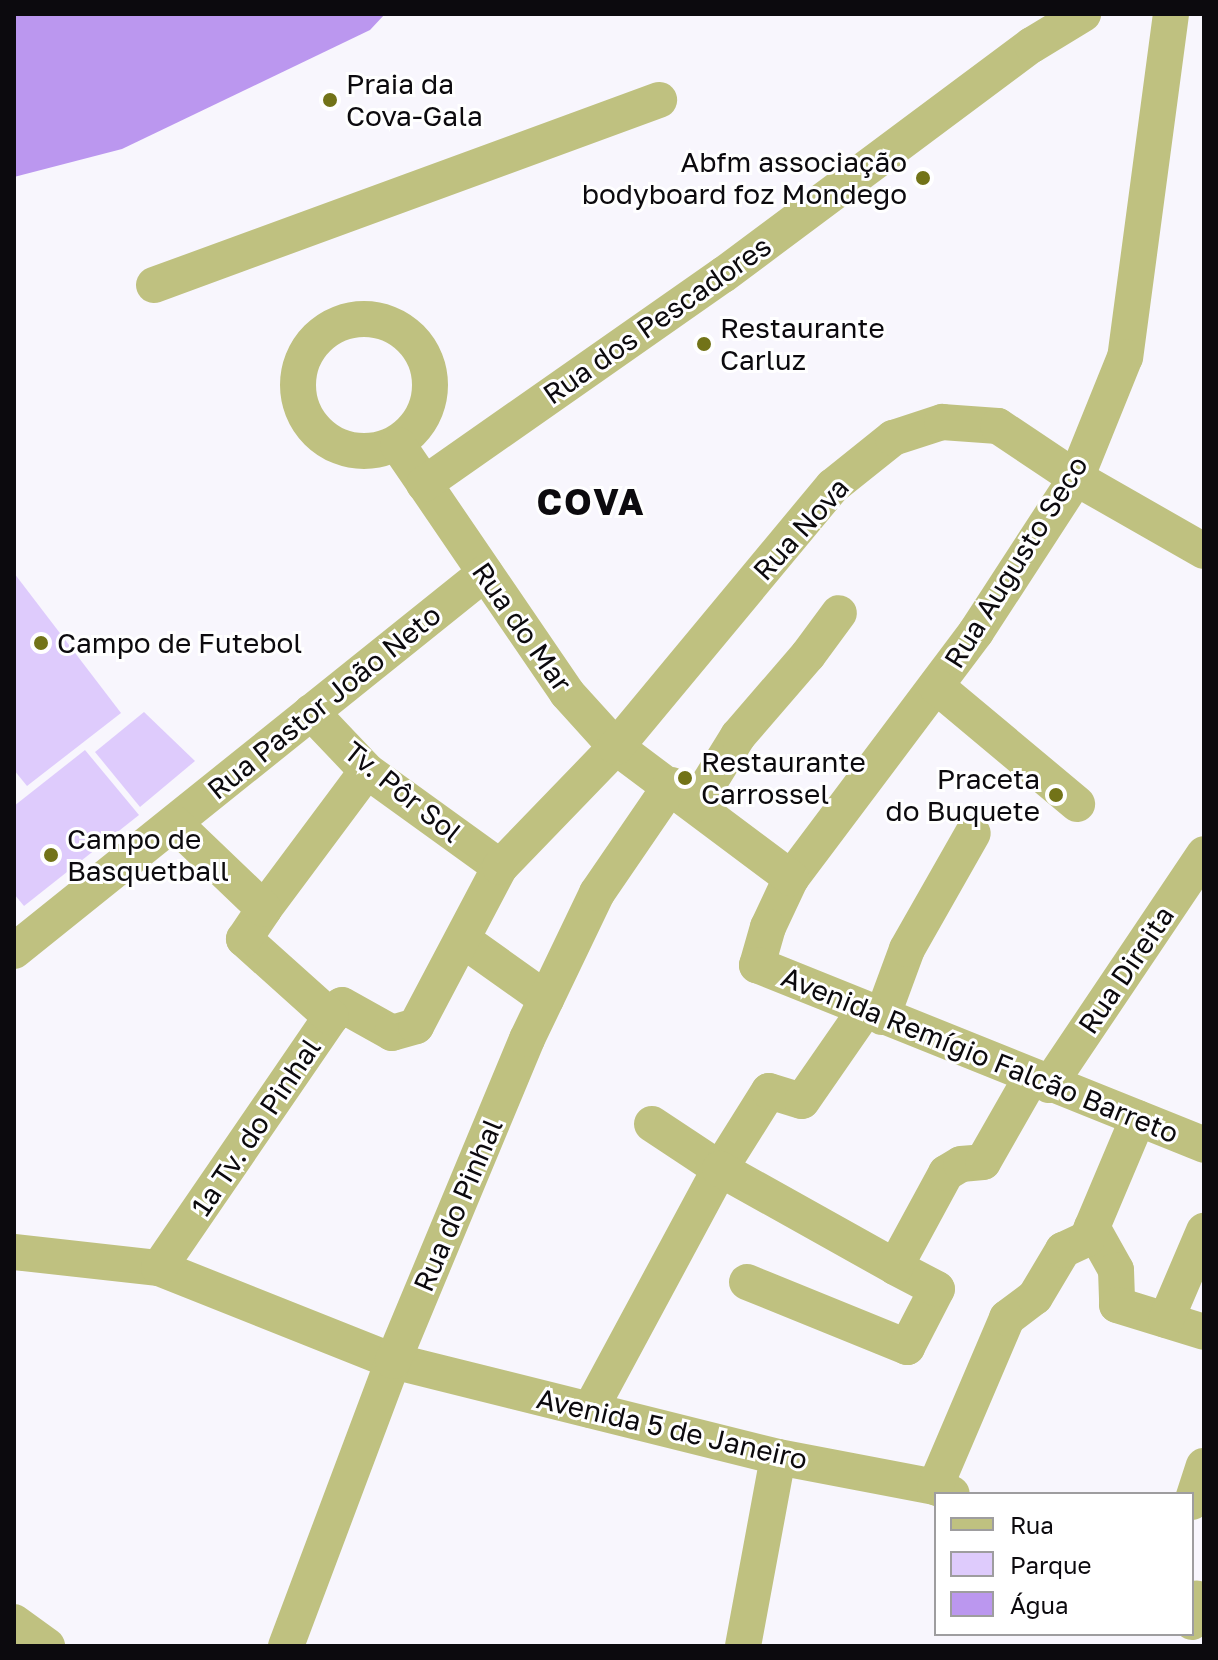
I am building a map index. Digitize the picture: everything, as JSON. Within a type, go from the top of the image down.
[{"type":"street","name":"Rua dos Pescadores","points":[[424,484],[723,275],[1032,45],[1083,14]]},
{"type":"street","name":"Rua Augusto Seco","points":[[757,965],[768,927],[791,878],[976,632],[1076,478],[1125,357],[1171,14]]},
{"type":"street","points":[[154,285],[659,100]]},
{"type":"street","name":"Rua Nova","points":[[331,1017],[342,1005],[392,1033],[416,1026],[500,867],[616,747],[833,486],[893,438],[942,422],[998,426],[1076,478],[1204,551]]},
{"type":"street","name":"Rua do Mar","points":[[398,445],[567,693],[616,747],[683,794],[791,878]]},
{"type":"street","name":"Rua Pastor João Neto","points":[[14,951],[485,573]]},
{"type":"street","name":"Rua do Pinhal","points":[[286,1646],[393,1361],[546,999],[597,893],[738,736],[808,655],[839,613]]},
{"type":"street","points":[[936,686],[1077,804]]},
{"type":"street","name":"Tv. Pôr Sol","points":[[311,712],[367,771],[500,867]]},
{"type":"street","points":[[174,823],[264,909],[367,771]]},
{"type":"street","points":[[590,1410],[720,1169],[769,1091],[802,1101],[873,1013],[973,833]]},
{"type":"street","name":"Rua Direita","points":[[895,1267],[946,1173],[961,1164],[983,1162],[1204,854]]},
{"type":"street","name":"1ª Tv. do Pinhal","points":[[159,1268],[331,1017],[244,939],[264,909]]},
{"type":"street","points":[[463,940],[546,999]]},
{"type":"street","name":"Avenida Remígio Falcão Barreto","points":[[757,965],[1040,1082],[1204,1145]]},
{"type":"street","points":[[943,1490],[1007,1318],[1035,1297],[1063,1250],[1087,1239],[1138,1118]]},
{"type":"street","points":[[652,1124],[720,1169],[937,1289],[907,1347],[747,1282]]},
{"type":"street","points":[[1092,1227],[1116,1270],[1117,1305],[1204,1332]]},
{"type":"street","points":[[1166,1320],[1204,1231]]},
{"type":"street","name":"Avenida 5 de Janeiro","points":[[14,1252],[159,1268],[393,1361],[778,1457],[943,1490]]},
{"type":"street","points":[[743,1646],[778,1457]]},
{"type":"street","points":[[1194,1496],[1204,1466]]},
{"type":"street","points":[[14,1622],[47,1646]]},
{"type":"green space","name":"Campo de Futebol","points":[[14,573],[121,713],[27,786],[14,770]]},
{"type":"green space","points":[[144,712],[195,761],[140,807],[95,752]]},
{"type":"green space","name":"Campo de Basquetball","points":[[85,750],[139,815],[24,906],[14,894],[14,806]]},
{"type":"water","points":[[14,14],[385,14],[370,30],[122,149],[14,177]]},
{"type":"place","name":"Praia da Cova-Gala","points":[[330,100]]},
{"type":"place","name":"Abfm associação bodyboard foz Mondego","points":[[923,178]]},
{"type":"place","name":"Restaurante Carluz","points":[[704,344]]},
{"type":"place","name":"Campo de Futebol","points":[[41,643]]},
{"type":"place","name":"Restaurante Carrossel","points":[[685,778]]},
{"type":"place","name":"Praceta do Buquete","points":[[1056,795]]},
{"type":"place","name":"Campo de Basquetball","points":[[51,855]]},
{"type":"district","name":"COVA","points":[[591,502]]}]
